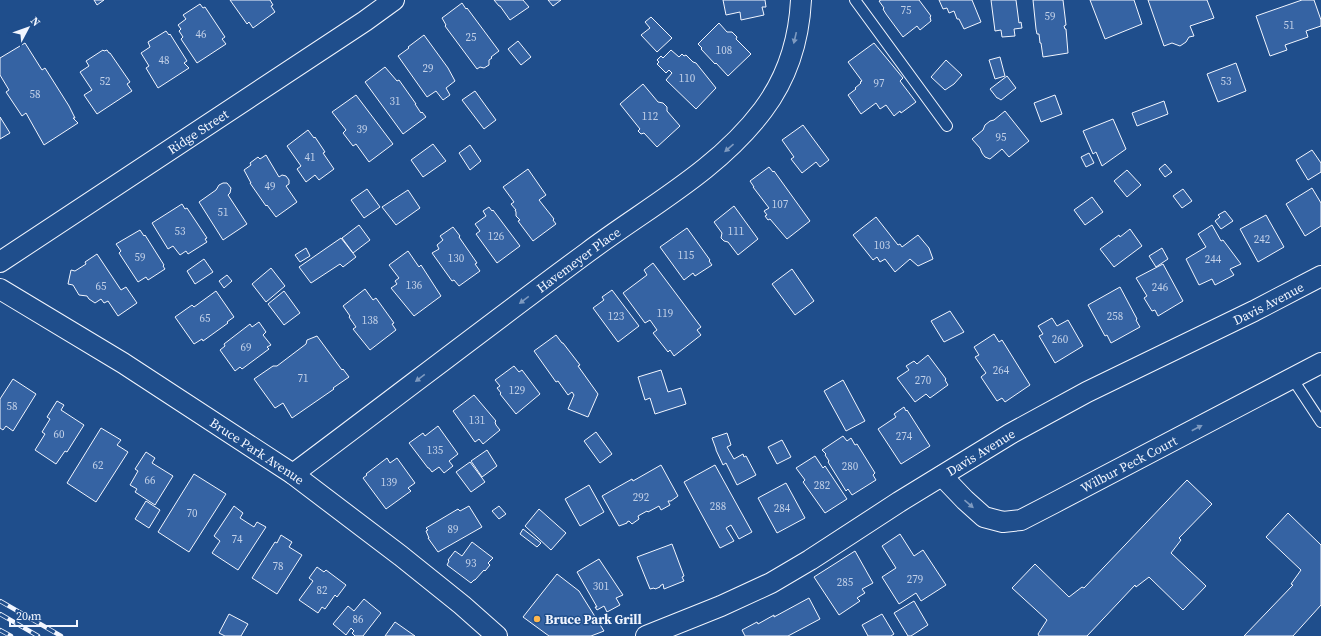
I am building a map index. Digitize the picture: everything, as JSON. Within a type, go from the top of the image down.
[{"type":"street","name":"Ridge Street","points":[[0,262],[365,21],[394,0]]},
{"type":"street","name":"Havemeyer Place","points":[[293,474],[590,251],[704,170],[735,143],[762,110],[779,85],[791,56],[800,18],[801,0]]},
{"type":"street","name":"Davis Avenue","points":[[646,636],[771,583],[1010,434],[1088,392],[1261,308],[1321,276]]},
{"type":"street","name":"Bruce Park Avenue","points":[[0,289],[123,363],[293,474],[401,556],[462,605],[497,636]]},
{"type":"street","name":"Wilbur Peck Court","points":[[942,476],[984,517],[1003,522],[1021,520],[1321,363]]},
{"type":"lane","points":[[855,0],[947,126]]},
{"type":"lane","points":[[1292,378],[1321,422]]},
{"type":"building","points":[[94,0],[104,0],[97,5]]},
{"type":"building","points":[[230,0],[270,0],[273,5],[271,6],[275,12],[253,28],[249,22],[247,24]]},
{"type":"building","points":[[494,0],[523,0],[529,7],[510,20]]},
{"type":"building","points":[[548,0],[561,0],[553,6]]},
{"type":"building","points":[[723,0],[765,0],[766,7],[762,7],[764,15],[741,20],[740,12],[726,15]]},
{"type":"building","points":[[919,0],[931,16],[931,21],[920,30],[917,26],[903,37],[883,9],[884,8],[879,1]]},
{"type":"building","points":[[939,0],[972,0],[981,22],[964,29],[959,19],[957,19],[954,11],[949,13],[947,8],[943,9]]},
{"type":"building","points":[[991,0],[1016,0],[1019,23],[1021,22],[1022,28],[1014,29],[1015,36],[1002,37],[1001,30],[995,31]]},
{"type":"building","points":[[1033,0],[1063,0],[1066,25],[1064,26],[1066,29],[1068,53],[1043,57],[1039,34],[1037,34],[1036,29]]},
{"type":"building","points":[[1090,0],[1134,0],[1142,24],[1105,39]]},
{"type":"building","points":[[1148,0],[1207,0],[1214,18],[1190,26],[1194,36],[1189,37],[1186,42],[1180,46],[1172,43],[1164,46]]},
{"type":"building","points":[[1302,0],[1314,0],[1321,20],[1321,26],[1306,31],[1308,37],[1285,45],[1287,50],[1270,56],[1256,16]]},
{"type":"building","points":[[462,3],[499,51],[491,57],[492,58],[489,60],[489,65],[484,68],[480,67],[477,69],[445,26],[446,25],[442,18]]},
{"type":"building","points":[[200,4],[203,8],[205,7],[225,37],[222,39],[226,44],[197,63],[181,39],[183,37],[179,31],[181,29],[178,25],[186,19],[183,15]]},
{"type":"building","points":[[651,17],[672,38],[657,52],[641,35],[650,28],[645,22]]},
{"type":"building","points":[[719,23],[727,32],[732,32],[737,37],[736,39],[751,54],[728,76],[716,63],[715,64],[698,44]]},
{"type":"building","points":[[166,31],[169,35],[170,34],[187,61],[184,63],[189,68],[158,88],[146,68],[149,66],[141,53],[150,47],[148,42]]},
{"type":"building","points":[[424,35],[448,68],[455,81],[446,88],[450,95],[443,100],[436,91],[427,97],[398,56]]},
{"type":"building","points":[[518,41],[531,57],[521,65],[508,49]]},
{"type":"building","points":[[25,43],[42,70],[45,68],[69,106],[75,118],[73,118],[78,123],[44,145],[26,113],[22,116],[6,92],[9,90],[0,75],[0,58]]},
{"type":"building","points":[[874,43],[903,78],[900,81],[916,102],[901,113],[900,111],[894,116],[886,105],[880,109],[876,103],[861,114],[848,95],[856,89],[855,88],[862,81],[848,62]]},
{"type":"building","points":[[103,50],[107,50],[110,53],[130,82],[127,84],[132,91],[97,114],[84,95],[92,90],[80,72],[89,66],[86,61]]},
{"type":"building","points":[[671,50],[679,57],[682,54],[684,56],[686,55],[696,63],[716,88],[696,109],[666,80],[672,73],[669,70],[666,73],[657,64],[659,62],[657,60],[661,56],[663,58]]},
{"type":"building","points":[[1000,57],[1005,76],[995,79],[989,60]]},
{"type":"building","points":[[946,60],[962,75],[954,84],[945,90],[931,77]]},
{"type":"building","points":[[1236,63],[1246,91],[1218,102],[1207,74]]},
{"type":"building","points":[[385,67],[397,81],[399,80],[421,113],[422,112],[426,117],[403,134],[365,82]]},
{"type":"building","points":[[1007,76],[1016,88],[1001,100],[997,98],[990,89]]},
{"type":"building","points":[[643,84],[658,102],[663,103],[667,107],[667,111],[680,126],[657,147],[644,133],[641,134],[638,131],[640,129],[620,104]]},
{"type":"building","points":[[475,91],[496,120],[484,129],[462,100]]},
{"type":"building","points":[[356,95],[393,144],[369,162],[356,144],[353,146],[343,133],[346,130],[332,112]]},
{"type":"building","points":[[1055,95],[1062,114],[1041,122],[1034,103]]},
{"type":"building","points":[[1164,101],[1168,114],[1137,126],[1132,113]]},
{"type":"building","points":[[1005,111],[1029,141],[1009,157],[1002,149],[990,159],[985,157],[980,148],[972,139],[983,130],[985,125]]},
{"type":"building","points":[[0,117],[10,133],[0,139]]},
{"type":"building","points":[[1113,119],[1126,149],[1102,166],[1096,152],[1093,154],[1083,131]]},
{"type":"building","points":[[803,125],[829,160],[820,167],[816,162],[802,173],[791,159],[794,157],[782,140]]},
{"type":"building","points":[[308,130],[314,138],[315,137],[325,152],[323,153],[334,169],[319,180],[315,175],[306,182],[297,169],[301,166],[287,146]]},
{"type":"building","points":[[433,144],[446,161],[423,177],[411,160]]},
{"type":"building","points":[[470,145],[481,161],[470,170],[459,153]]},
{"type":"building","points":[[1312,150],[1321,163],[1321,172],[1308,180],[1296,160]]},
{"type":"building","points":[[1089,153],[1094,163],[1086,167],[1081,157]]},
{"type":"building","points":[[266,155],[279,177],[282,175],[286,176],[289,180],[289,184],[286,186],[297,202],[276,217],[267,205],[266,206],[250,183],[244,170],[258,157],[260,159]]},
{"type":"building","points":[[1165,164],[1172,172],[1165,177],[1159,169]]},
{"type":"building","points":[[769,167],[773,172],[774,171],[810,221],[787,239],[770,219],[768,220],[765,216],[767,215],[764,211],[769,208],[750,181]]},
{"type":"building","points":[[528,169],[546,195],[539,200],[554,219],[553,220],[556,224],[533,241],[518,221],[520,220],[516,216],[516,210],[511,204],[514,202],[503,187]]},
{"type":"building","points":[[1127,170],[1141,185],[1127,197],[1114,181]]},
{"type":"building","points":[[223,183],[227,183],[231,188],[228,195],[247,224],[223,240],[199,202]]},
{"type":"building","points":[[1312,188],[1321,203],[1321,226],[1305,236],[1286,204]]},
{"type":"building","points":[[367,189],[380,207],[364,218],[351,200]]},
{"type":"building","points":[[1183,189],[1192,201],[1182,208],[1173,196]]},
{"type":"building","points":[[408,190],[420,208],[396,225],[382,207]]},
{"type":"building","points":[[1092,197],[1103,212],[1085,225],[1074,210]]},
{"type":"building","points":[[182,204],[185,209],[187,208],[207,238],[205,239],[207,242],[188,254],[186,251],[180,255],[173,246],[168,249],[152,223]]},
{"type":"building","points":[[734,206],[758,239],[738,255],[728,242],[721,238],[722,233],[714,222]]},
{"type":"building","points":[[489,207],[492,211],[493,210],[520,246],[497,263],[476,234],[480,231],[475,224],[486,216],[483,211]]},
{"type":"building","points":[[1225,211],[1233,221],[1221,229],[1215,221],[1220,217],[1218,215]]},
{"type":"building","points":[[1266,215],[1284,247],[1258,262],[1240,229]]},
{"type":"building","points":[[876,217],[898,245],[900,244],[902,247],[918,235],[929,248],[933,259],[918,266],[910,259],[895,272],[885,259],[880,262],[877,257],[873,260],[853,235]]},
{"type":"building","points":[[359,225],[370,240],[353,253],[342,238]]},
{"type":"building","points":[[1212,225],[1221,241],[1223,240],[1241,264],[1230,269],[1234,275],[1215,285],[1212,279],[1199,285],[1186,259],[1206,247],[1198,234]]},
{"type":"building","points":[[453,227],[477,263],[475,264],[480,271],[459,286],[454,280],[452,281],[432,253],[439,249],[437,245],[443,240],[440,236]]},
{"type":"building","points":[[687,228],[712,265],[695,276],[693,273],[684,280],[660,247]]},
{"type":"building","points":[[1130,229],[1142,246],[1114,267],[1100,249]]},
{"type":"building","points":[[140,230],[144,236],[145,235],[165,269],[148,280],[146,277],[138,282],[119,253],[121,251],[116,244]]},
{"type":"building","points":[[341,238],[356,257],[343,267],[340,264],[311,283],[299,267]]},
{"type":"building","points":[[306,248],[310,256],[300,262],[295,255]]},
{"type":"building","points":[[1162,248],[1168,259],[1156,267],[1149,256]]},
{"type":"building","points":[[408,251],[419,267],[421,265],[441,296],[414,316],[391,288],[397,284],[395,281],[399,278],[389,265]]},
{"type":"building","points":[[97,254],[121,290],[126,287],[137,303],[118,316],[108,301],[104,303],[101,299],[95,303],[87,296],[79,295],[73,285],[68,284],[71,270],[75,271]]},
{"type":"building","points":[[204,259],[213,272],[195,284],[187,271]]},
{"type":"building","points":[[653,263],[701,327],[697,330],[701,335],[674,356],[670,350],[668,352],[653,333],[657,330],[650,320],[645,323],[623,293],[647,275],[644,270]]},
{"type":"building","points":[[1163,264],[1183,301],[1158,316],[1155,310],[1152,311],[1144,298],[1147,296],[1136,278]]},
{"type":"building","points":[[271,268],[285,286],[266,302],[252,284]]},
{"type":"building","points":[[792,269],[814,301],[795,315],[772,284]]},
{"type":"building","points":[[227,275],[232,281],[224,288],[219,281]]},
{"type":"building","points":[[1120,287],[1140,327],[1111,343],[1107,335],[1105,336],[1088,305]]},
{"type":"building","points":[[365,289],[373,300],[376,298],[394,323],[392,324],[396,330],[370,350],[353,329],[356,327],[343,306]]},
{"type":"building","points":[[612,290],[639,326],[618,342],[593,308],[604,300],[602,297]]},
{"type":"building","points":[[216,291],[234,317],[203,341],[202,339],[194,344],[175,317],[192,305],[194,307]]},
{"type":"building","points":[[284,291],[300,313],[284,325],[268,304]]},
{"type":"building","points":[[950,311],[964,332],[944,342],[931,321]]},
{"type":"building","points":[[1052,318],[1057,326],[1068,320],[1083,346],[1055,363],[1039,336],[1043,334],[1038,326]]},
{"type":"building","points":[[259,322],[266,332],[263,335],[271,345],[267,347],[269,349],[242,369],[240,367],[235,371],[220,350],[225,346],[224,344],[250,324],[252,327]]},
{"type":"building","points":[[994,334],[999,342],[1002,340],[1030,385],[1005,402],[1002,398],[997,401],[981,377],[986,373],[975,357],[979,355],[974,347]]},
{"type":"building","points":[[556,335],[580,365],[578,366],[598,394],[588,417],[568,409],[574,395],[572,392],[568,395],[558,381],[556,382],[534,351]]},
{"type":"building","points":[[317,336],[342,370],[343,369],[349,377],[292,418],[283,403],[275,408],[254,379],[273,366],[277,366],[306,344],[307,340]]},
{"type":"building","points":[[928,355],[946,379],[945,380],[948,385],[930,398],[926,394],[915,402],[897,378],[909,370],[906,366],[914,361],[917,364]]},
{"type":"building","points":[[514,366],[519,372],[522,370],[540,394],[516,414],[500,394],[501,393],[497,388],[500,386],[495,380]]},
{"type":"building","points":[[661,370],[668,392],[681,388],[686,404],[655,414],[650,398],[645,400],[638,377]]},
{"type":"building","points":[[13,379],[36,394],[13,431],[6,426],[3,430],[0,428],[0,399]]},
{"type":"building","points":[[843,380],[865,421],[846,431],[824,391]]},
{"type":"building","points":[[474,395],[496,421],[496,425],[500,430],[483,444],[479,439],[475,442],[453,411]]},
{"type":"building","points":[[57,401],[64,405],[61,410],[84,425],[67,452],[65,451],[56,464],[35,450],[45,434],[42,432],[50,419],[47,417]]},
{"type":"building","points":[[904,407],[930,446],[901,464],[878,429],[896,417],[894,414]]},
{"type":"building","points":[[438,426],[458,454],[449,461],[453,466],[444,473],[439,467],[432,472],[409,443],[423,433],[425,436]]},
{"type":"building","points":[[101,428],[121,440],[117,445],[128,452],[96,502],[67,483]]},
{"type":"building","points":[[596,432],[612,454],[600,463],[584,441]]},
{"type":"building","points":[[727,433],[731,445],[727,447],[734,459],[743,454],[744,457],[746,456],[756,475],[737,485],[726,463],[723,465],[712,438]]},
{"type":"building","points":[[843,436],[847,441],[851,438],[855,445],[857,444],[875,473],[873,475],[876,480],[852,495],[848,489],[846,491],[828,462],[829,461],[825,455],[826,454],[822,450]]},
{"type":"building","points":[[782,440],[791,457],[777,464],[768,447]]},
{"type":"building","points":[[487,450],[497,466],[482,477],[471,461]]},
{"type":"building","points":[[146,452],[155,458],[152,463],[173,476],[155,505],[135,492],[137,489],[130,485],[138,471],[135,469]]},
{"type":"building","points":[[815,456],[823,468],[825,466],[847,499],[825,513],[803,482],[805,480],[796,468]]},
{"type":"building","points":[[387,458],[390,463],[397,458],[415,483],[408,488],[411,491],[386,509],[363,478]]},
{"type":"building","points":[[470,462],[485,482],[471,492],[456,472]]},
{"type":"building","points":[[661,465],[678,496],[671,501],[668,501],[670,505],[661,510],[659,506],[638,516],[639,519],[632,524],[629,521],[619,526],[602,496]]},
{"type":"building","points":[[715,465],[752,532],[739,539],[731,525],[726,528],[734,541],[720,548],[684,482]]},
{"type":"building","points":[[194,474],[226,494],[189,552],[158,532]]},
{"type":"building","points":[[1187,480],[1212,504],[1179,538],[1181,540],[1171,553],[1206,586],[1183,610],[1149,577],[1136,587],[1135,585],[1087,636],[1039,636],[1038,634],[1047,620],[1012,588],[1035,564],[1069,597],[1082,587],[1084,588]]},
{"type":"building","points":[[786,483],[805,518],[777,533],[758,498]]},
{"type":"building","points":[[589,485],[604,512],[580,526],[565,499]]},
{"type":"building","points":[[146,501],[160,510],[149,528],[135,519]]},
{"type":"building","points":[[234,506],[243,513],[240,518],[254,527],[257,522],[266,527],[238,570],[212,553],[220,541],[214,536]]},
{"type":"building","points":[[469,506],[482,527],[438,552],[428,538],[426,531],[428,530],[426,528],[458,509],[460,511]]},
{"type":"building","points":[[499,506],[506,514],[499,519],[492,511]]},
{"type":"building","points":[[539,509],[566,533],[551,550],[525,526]]},
{"type":"building","points":[[1288,513],[1321,545],[1321,605],[1293,636],[1244,636],[1293,585],[1291,584],[1301,570],[1266,537]]},
{"type":"building","points":[[523,529],[541,543],[537,547],[520,534]]},
{"type":"building","points":[[900,534],[914,556],[923,550],[946,585],[921,601],[916,593],[899,604],[882,577],[896,568],[882,546]]},
{"type":"building","points":[[281,535],[292,542],[289,547],[302,555],[277,594],[252,578]]},
{"type":"building","points":[[472,542],[493,558],[488,563],[490,565],[485,571],[484,570],[471,583],[447,565],[448,560],[455,551],[462,556]]},
{"type":"building","points":[[672,544],[684,576],[682,577],[684,581],[664,589],[663,584],[655,589],[650,589],[637,557]]},
{"type":"building","points":[[855,551],[873,583],[862,589],[865,593],[857,598],[860,601],[839,615],[814,577]]},
{"type":"building","points":[[599,559],[623,595],[616,598],[620,605],[607,612],[604,606],[597,610],[595,607],[597,607],[577,572]]},
{"type":"building","points":[[317,567],[324,572],[326,570],[346,585],[337,597],[335,595],[325,609],[322,607],[318,613],[299,600],[313,581],[309,578]]},
{"type":"building","points":[[557,574],[579,591],[604,631],[591,636],[549,636],[523,617]]},
{"type":"building","points":[[809,598],[820,619],[788,636],[745,636],[742,630],[757,622],[758,624],[774,615],[774,617]]},
{"type":"building","points":[[364,599],[381,613],[363,636],[355,636],[352,633],[354,631],[351,628],[346,635],[333,624],[348,606],[354,611]]},
{"type":"building","points":[[914,601],[928,625],[911,636],[908,636],[894,613]]},
{"type":"building","points":[[229,614],[248,624],[241,636],[225,636],[219,633]]},
{"type":"building","points":[[882,614],[894,634],[891,636],[868,636],[862,625]]},
{"type":"building","points":[[395,622],[415,636],[385,636]]},
{"type":"railway","points":[[0,601],[61,636]]},
{"type":"railway","points":[[0,614],[38,636]]},
{"type":"railway","points":[[0,630],[11,636]]},
{"type":"place","name":"Bruce Park Grill","points":[[537,619]]}]
